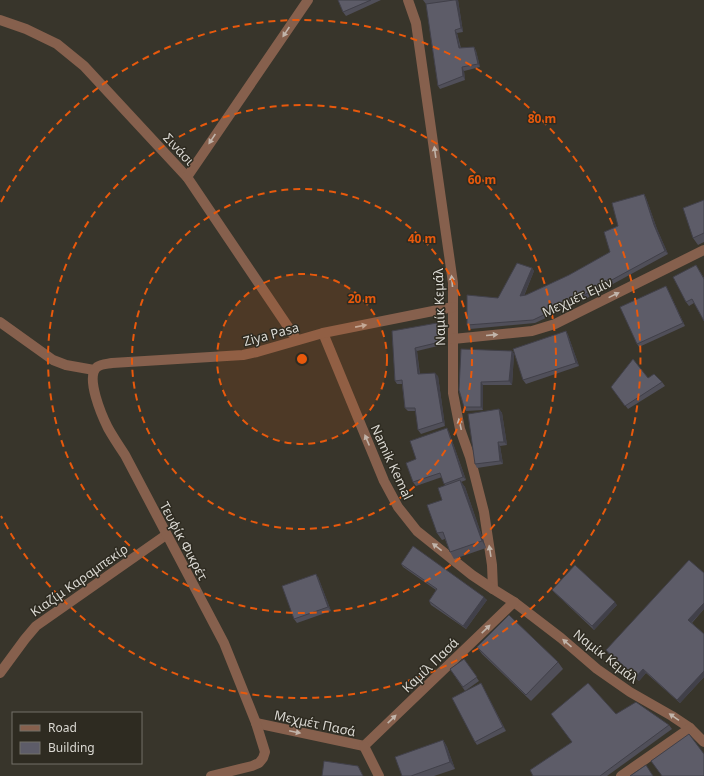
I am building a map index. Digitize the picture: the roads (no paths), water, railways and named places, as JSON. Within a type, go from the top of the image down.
[{"type":"street","points":[[187,177],[308,0]]},
{"type":"street","name":"Ναμίκ Κεμάλ","points":[[408,0],[416,23],[453,283],[453,393],[460,429],[470,457],[484,512],[492,564],[493,589]]},
{"type":"street","name":"Σινάσι","points":[[0,20],[26,28],[57,44],[84,66],[187,177],[297,340]]},
{"type":"street","name":"Μεχμέτ Εμίν","points":[[453,339],[532,331],[555,324],[704,250]]},
{"type":"street","name":"Ziya Pasa","points":[[94,370],[98,366],[112,363],[243,355],[322,333],[453,307]]},
{"type":"street","points":[[0,322],[53,360],[66,365],[94,370]]},
{"type":"street","name":"Namik Kemal","points":[[322,333],[384,481],[398,507],[418,531],[493,589],[514,602]]},
{"type":"street","name":"Τευφίκ Φικρέτ","points":[[94,370],[92,382],[108,429],[125,454],[224,644],[256,723]]},
{"type":"street","name":"Κιαζίμ Καραμπεκίρ","points":[[0,673],[25,638],[36,626],[166,535]]},
{"type":"street","name":"Ναμίκ Κεμάλ","points":[[514,602],[561,638],[597,669],[630,692],[690,728],[704,742]]},
{"type":"street","name":"Καμίλ Πασά","points":[[364,746],[514,602]]},
{"type":"street","name":"Μεχμέτ Πασά","points":[[211,776],[259,763],[265,752],[256,723],[364,746]]},
{"type":"street","points":[[621,776],[690,728]]},
{"type":"street","points":[[364,746],[379,776]]}]
